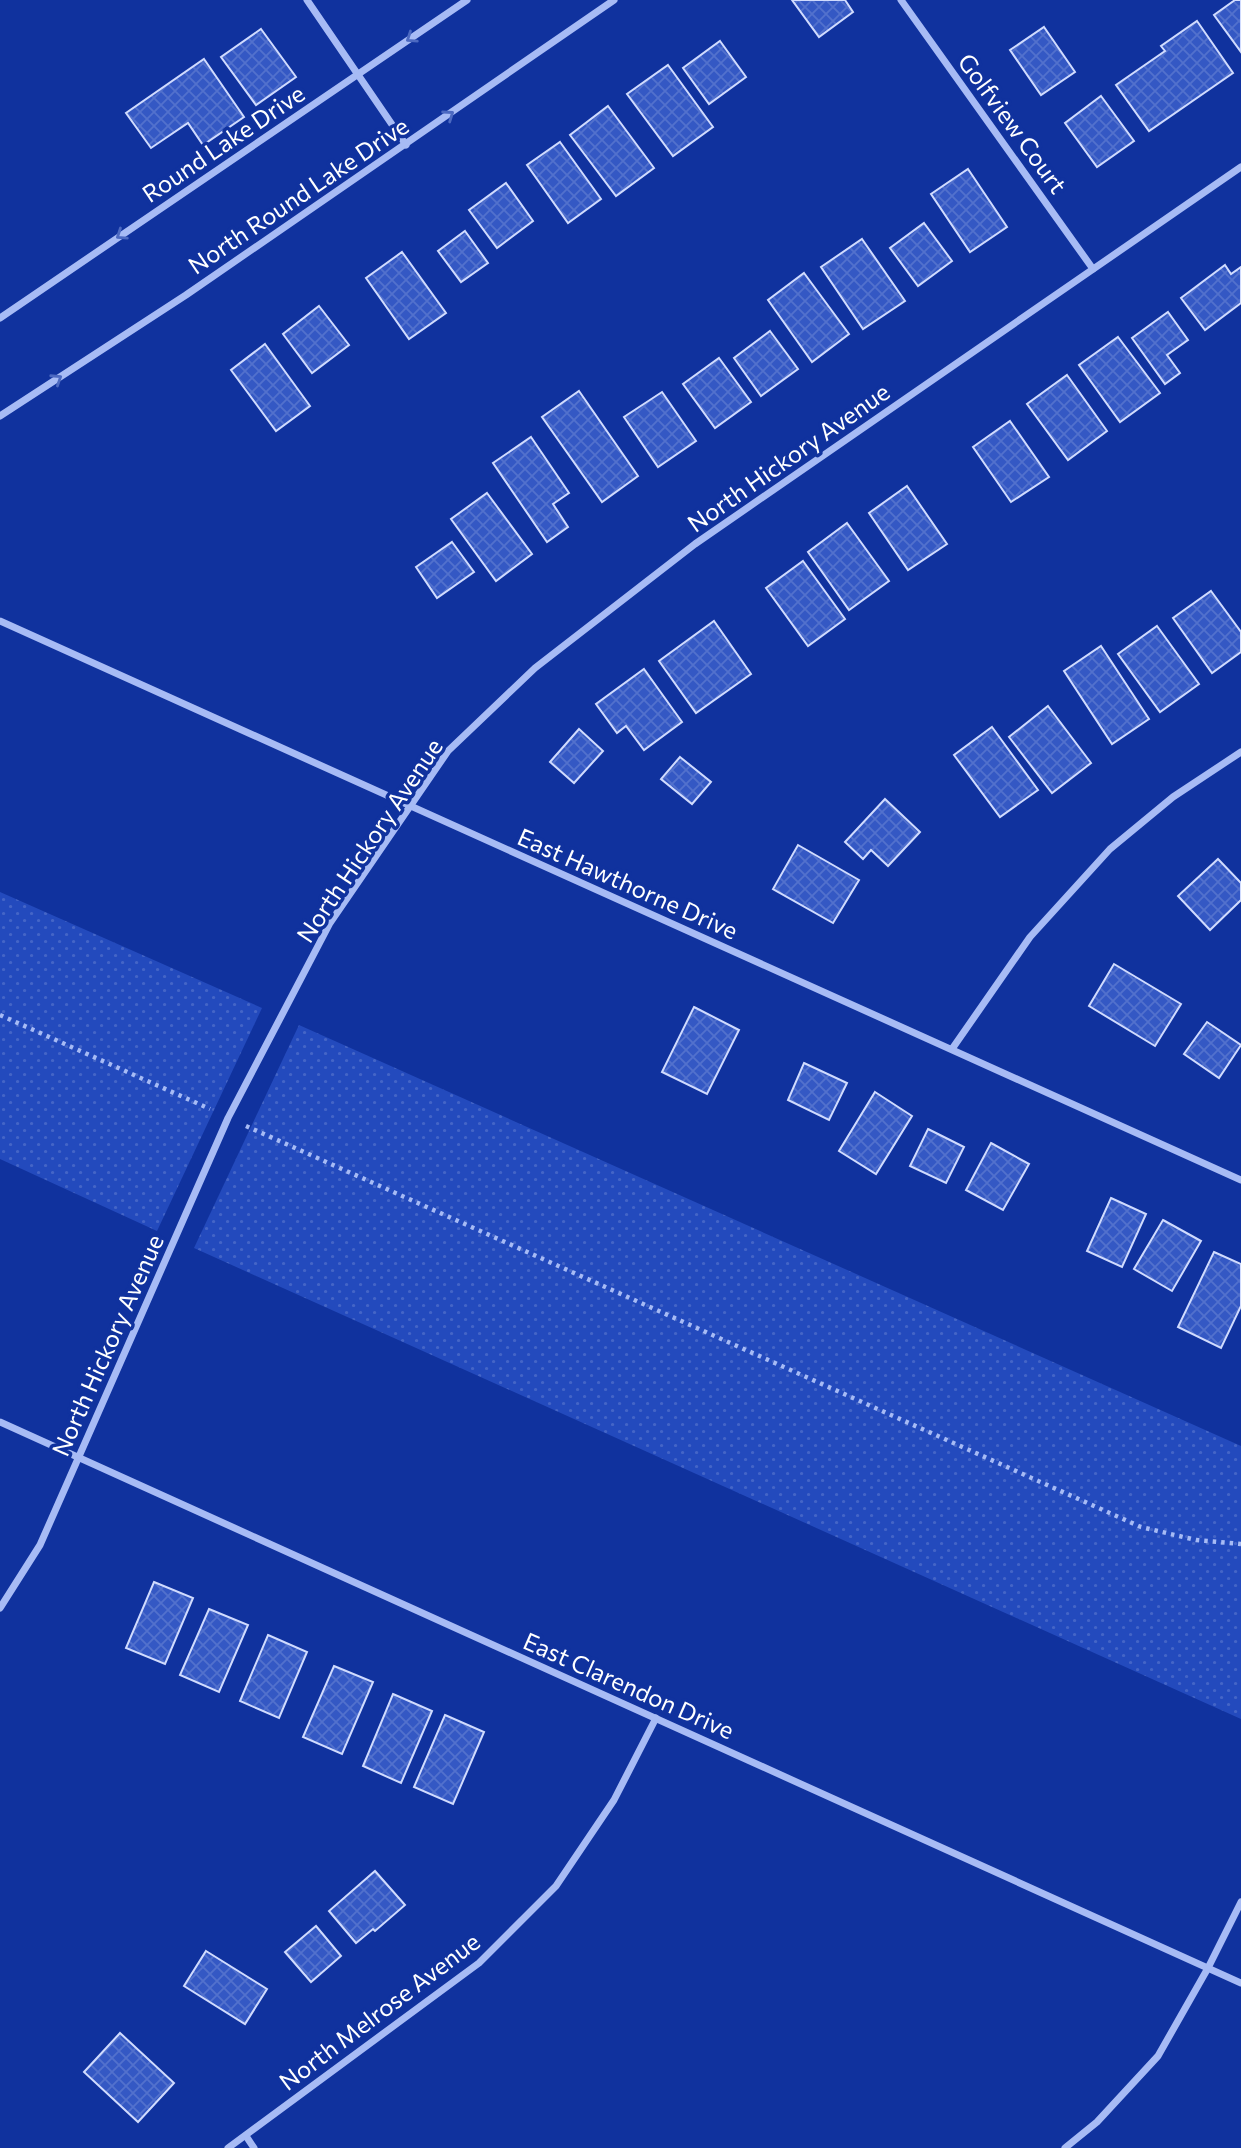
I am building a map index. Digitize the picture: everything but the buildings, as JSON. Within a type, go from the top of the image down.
[{"type":"street","points":[[307,0],[406,145]]},
{"type":"street","name":"Round Lake Drive","points":[[0,317],[467,0]]},
{"type":"street","name":"North Round Lake Drive","points":[[0,416],[186,295],[614,0]]},
{"type":"street","name":"Golfview Court","points":[[901,0],[1093,269]]},
{"type":"street","name":"North Hickory Avenue","points":[[0,1608],[40,1545],[228,1118],[330,923],[448,751],[535,668],[695,544],[1241,167]]},
{"type":"street","name":"East Hawthorne Drive","points":[[0,621],[1241,1180]]},
{"type":"street","points":[[952,1049],[1030,937],[1110,849],[1172,797],[1241,752]]},
{"type":"street","name":"East Clarendon Drive","points":[[0,1422],[1241,1983]]},
{"type":"street","name":"North Melrose Avenue","points":[[228,2148],[479,1963],[555,1886],[614,1800],[656,1718]]},
{"type":"street","points":[[1065,2148],[1097,2122],[1158,2056],[1208,1968],[1241,1902]]},
{"type":"street","points":[[246,2136],[254,2148]]},
{"type":"path","points":[[0,1015],[211,1110]]},
{"type":"path","points":[[246,1126],[1132,1523],[1165,1534],[1196,1540],[1241,1544]]},
{"type":"shaded area","points":[[0,892],[262,1008],[157,1231],[0,1159]]},
{"type":"shaded area","points":[[299,1025],[1241,1446],[1241,1719],[194,1248]]}]
